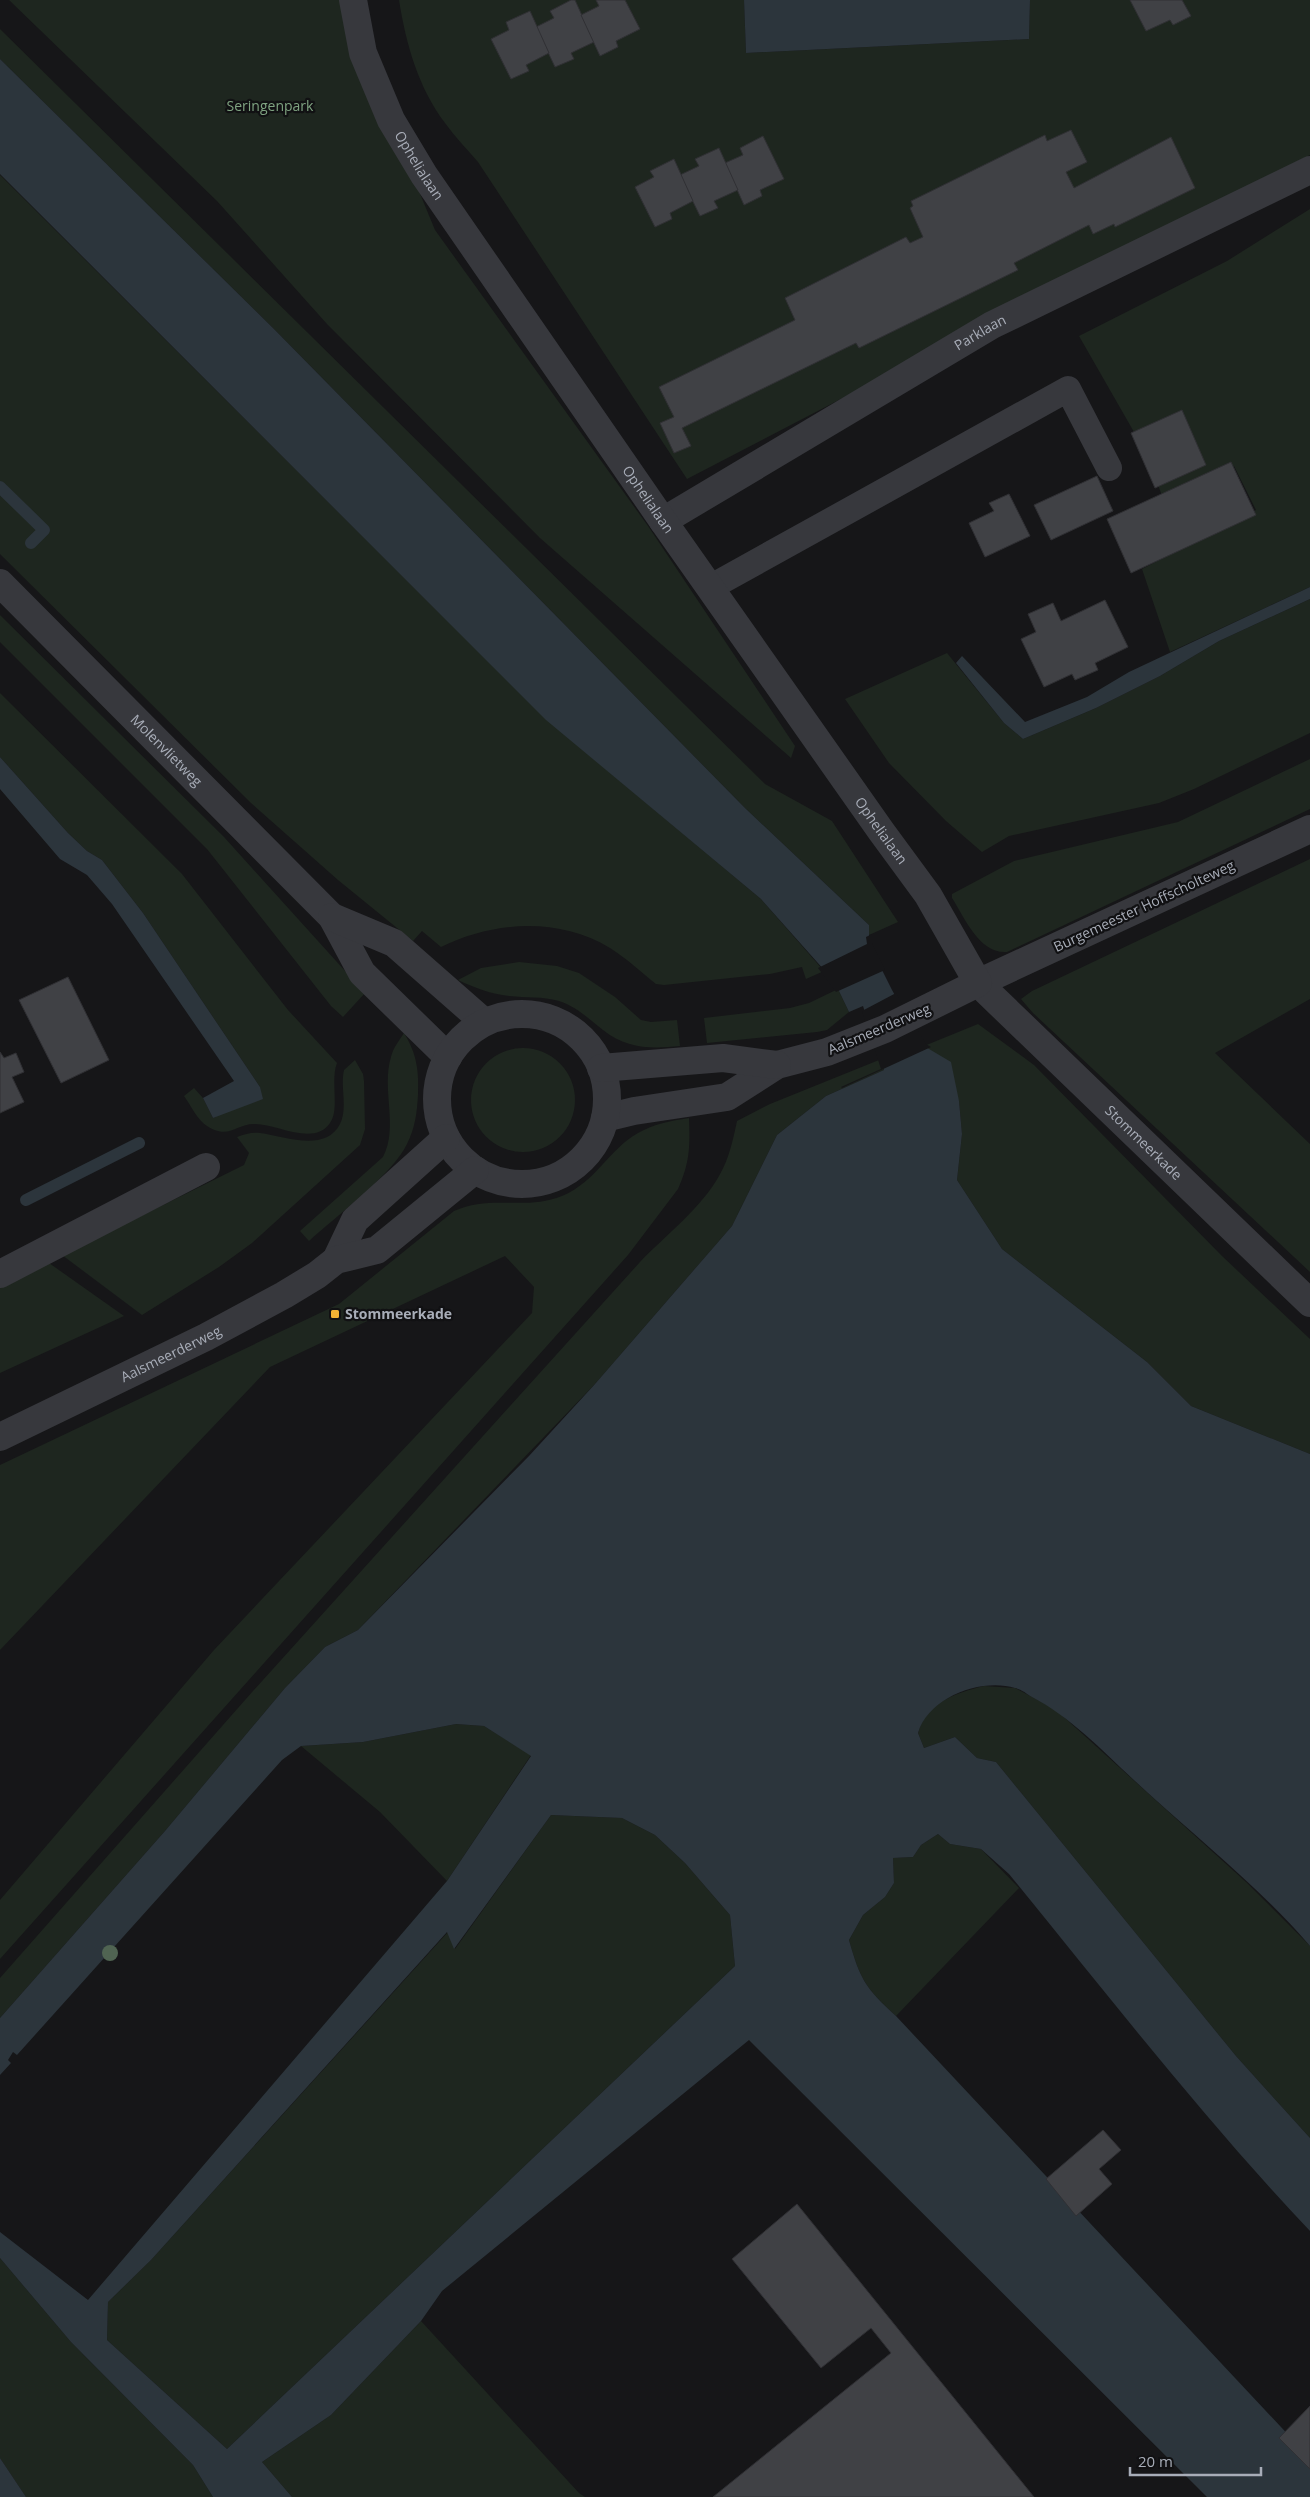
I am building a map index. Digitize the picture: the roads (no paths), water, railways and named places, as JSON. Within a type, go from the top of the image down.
[{"type":"street","name":"Ophelialaan","points":[[353,0],[362,53],[392,120],[424,175],[663,521],[880,831],[928,895],[978,983]]},
{"type":"street","name":"Parklaan","points":[[663,521],[992,325],[1310,170]]},
{"type":"street","name":"Molenvlietweg","points":[[0,583],[332,918],[362,973],[448,1056]]},
{"type":"street","name":"Burgemeester Hoffscholteweg","points":[[978,983],[1310,829]]},
{"type":"street","name":"Molenvlietweg","points":[[332,918],[394,943],[484,1022]]},
{"type":"street","name":"Aalsmeerderweg","points":[[606,1118],[634,1110],[727,1097],[777,1065],[827,1052],[886,1029],[978,983]]},
{"type":"street","name":"Stommeerkade","points":[[978,983],[1310,1303]]},
{"type":"street","points":[[523,1014],[543,1016],[562,1024],[578,1035],[592,1050],[601,1068],[608,1101],[606,1118],[597,1140],[583,1159],[564,1173],[550,1179],[519,1184],[496,1181],[475,1170],[458,1157],[446,1138],[438,1119],[436,1097],[439,1076],[448,1056],[457,1043],[484,1022],[503,1016],[523,1014]]},
{"type":"street","name":"Aalsmeerderweg","points":[[601,1068],[723,1058],[777,1065]]},
{"type":"street","name":"Aalsmeerderweg","points":[[0,1437],[206,1338],[318,1275],[336,1260],[355,1220],[446,1138]]},
{"type":"street","points":[[0,1274],[206,1167]]},
{"type":"street","name":"Aalsmeerderweg","points":[[336,1260],[377,1250],[475,1170]]},
{"type":"lane","points":[[711,587],[1068,389],[1109,468]]},
{"type":"waterway","points":[[0,487],[44,530],[31,543]]},
{"type":"waterway","points":[[26,1200],[139,1143]]},
{"type":"place","name":"Stommeerkade","points":[[335,1314]]},
{"type":"park label","name":"Seringenpark","points":[[270,106]]}]
